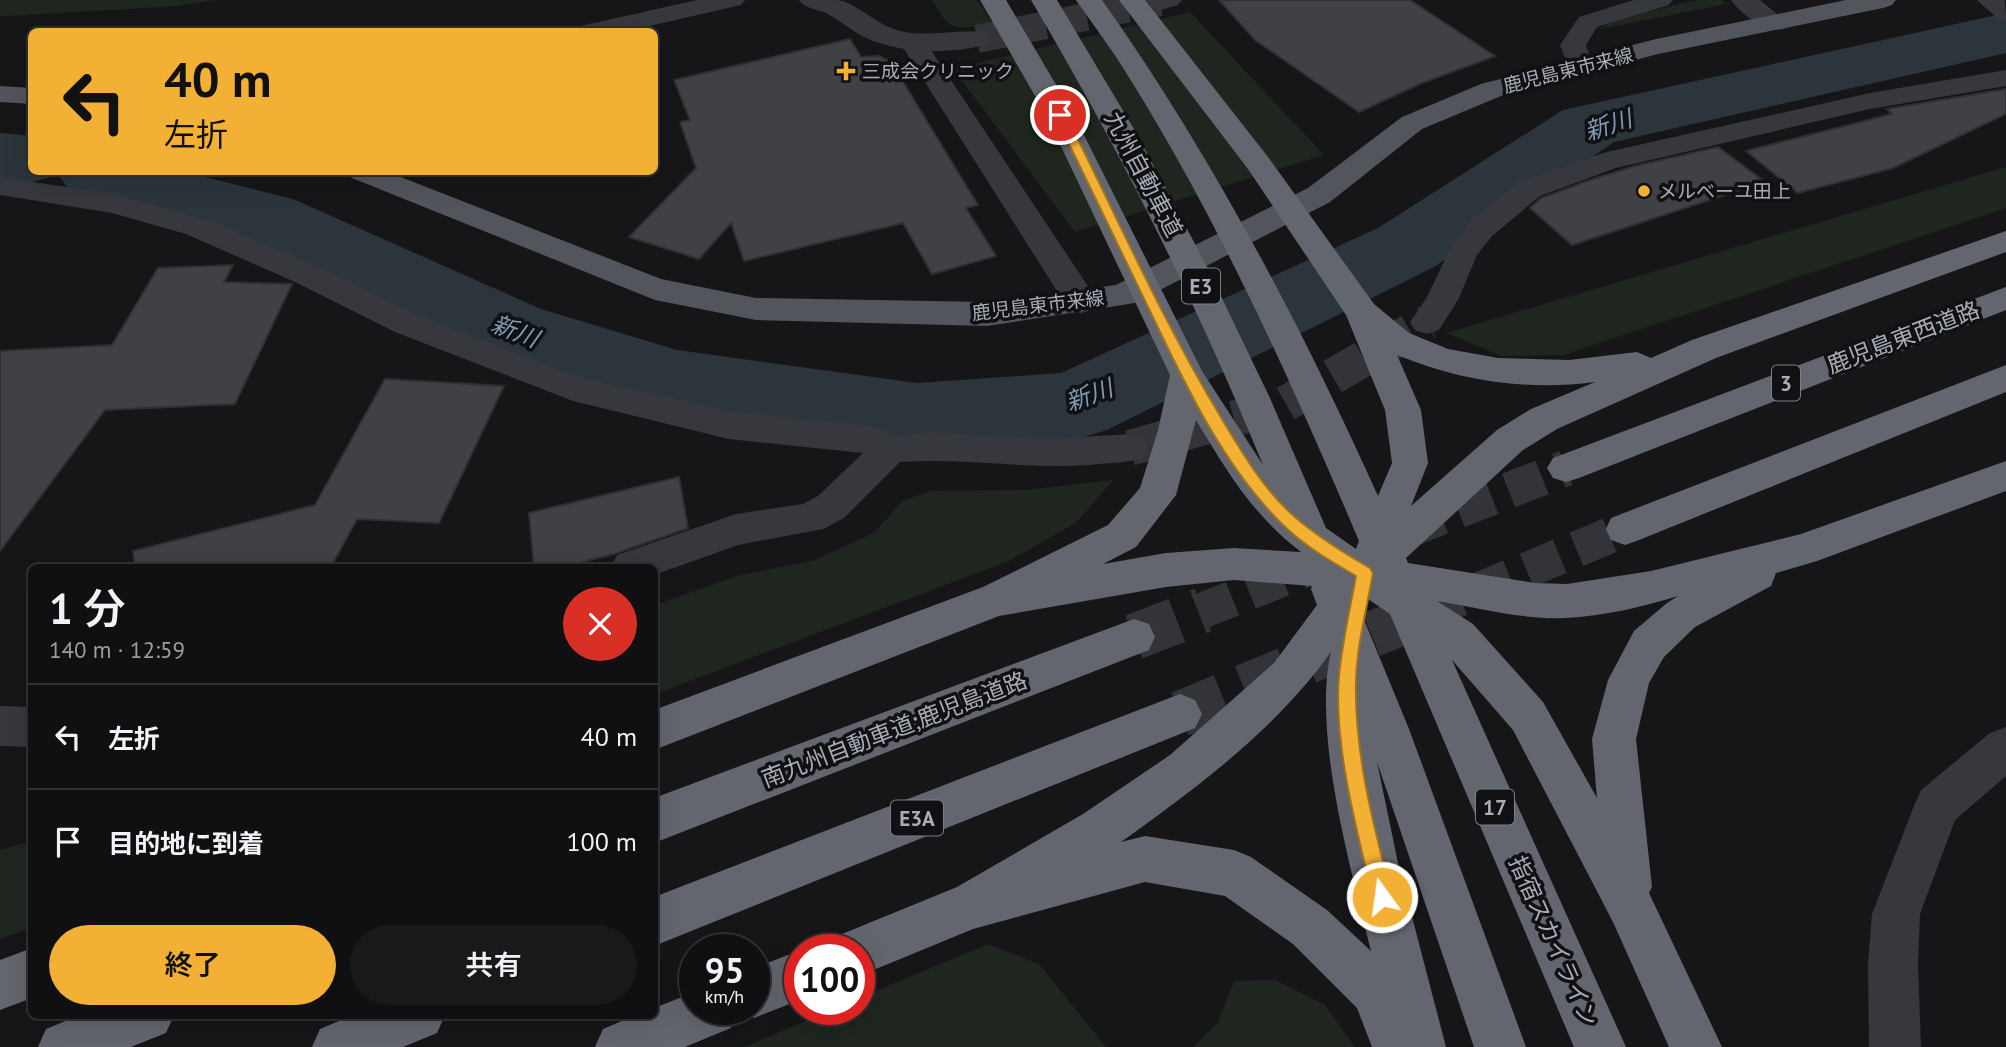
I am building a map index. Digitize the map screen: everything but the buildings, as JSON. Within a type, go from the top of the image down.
[{"type":"highway","points":[[993,0],[1060,115],[1188,375],[1238,458],[1273,505],[1306,536],[1458,637],[1528,716],[1630,905],[1696,1047]]},
{"type":"highway","name":"九州自動車道","points":[[1044,0],[1098,88],[1168,218],[1266,423],[1361,575]]},
{"type":"highway","name":"九州自動車道","points":[[1089,0],[1144,79],[1220,209],[1321,409],[1361,575]]},
{"type":"highway","points":[[1154,1],[1258,163],[1362,312],[1376,327],[1416,352],[1498,371],[1545,374],[1603,370],[1704,349]]},
{"type":"highway","points":[[1420,1047],[1370,847],[1348,728],[1347,677],[1361,575],[1510,440],[1544,419],[1704,349],[2006,241]]},
{"type":"highway","name":"鹿児島東西道路","points":[[1566,468],[2006,298]]},
{"type":"highway","points":[[973,905],[1099,830],[1186,770],[1289,676],[1361,575],[1399,496],[1410,463],[1403,410],[1362,312]]},
{"type":"highway","points":[[658,728],[997,599],[1122,536],[1157,495],[1176,430],[1188,375]]},
{"type":"highway","points":[[1625,529],[2006,378]]},
{"type":"highway","points":[[997,599],[1166,570],[1234,564],[1361,575],[1535,600],[1567,601],[1651,588],[1802,550],[2006,476]]},
{"type":"highway","points":[[1630,905],[1614,739],[1629,680],[1648,643],[1681,615],[1802,550]]},
{"type":"highway","points":[[1361,575],[1387,729],[1500,1047]]},
{"type":"highway","name":"指宿スカイライン","points":[[1361,575],[1600,1047]]},
{"type":"highway","name":"南九州自動車道;鹿児島道路","points":[[658,819],[1134,636]]},
{"type":"highway","name":"E3A","points":[[658,920],[1180,713]]},
{"type":"highway","points":[[875,945],[973,905],[1145,859],[1234,874],[1310,926],[1376,991],[1398,1047]]},
{"type":"highway","points":[[0,985],[28,974]]},
{"type":"highway","points":[[64,1047],[138,1019]]},
{"type":"highway","points":[[338,1047],[409,1019]]},
{"type":"highway","points":[[621,1047],[679,1024]]},
{"type":"main road","name":"鹿児島東市来線","points":[[370,175],[655,289],[756,309],[987,314],[1123,295],[1319,195],[1412,123],[1491,90],[1656,47],[1870,1]]},
{"type":"main road","points":[[0,94],[28,96]]},
{"type":"street","points":[[603,28],[732,0]]},
{"type":"street","points":[[812,0],[832,4],[879,33],[912,41],[947,44],[978,39]]},
{"type":"street","points":[[1580,67],[1573,45],[1588,22],[1660,0]]},
{"type":"street","points":[[1744,0],[1776,23]]},
{"type":"street","points":[[912,41],[1081,302]]},
{"type":"street","points":[[1427,322],[1442,300],[1463,252],[1481,229],[1529,189],[1607,161],[1870,101],[2006,78]]},
{"type":"street","points":[[0,186],[113,204],[197,227],[306,274],[407,324],[573,388],[729,425],[874,440],[890,449],[931,446],[1051,453],[1130,448]]},
{"type":"street","points":[[640,564],[736,530],[809,518],[831,507],[890,449]]},
{"type":"street","points":[[0,726],[28,727]]},
{"type":"street","points":[[1895,1047],[1893,964],[1896,914],[1937,806],[2006,748]]},
{"type":"shaded area","points":[[0,0],[216,0],[179,6],[0,16]]},
{"type":"shaded area","points":[[932,0],[977,0],[992,22],[956,27],[944,19]]},
{"type":"shaded area","points":[[1697,0],[1721,0],[1726,4],[1596,30],[1624,17]]},
{"type":"shaded area","points":[[1190,12],[1324,155],[1075,232],[953,69]]},
{"type":"shaded area","points":[[2006,167],[2006,208],[1564,355],[1502,356],[1446,333]]},
{"type":"shaded area","points":[[1113,480],[1077,522],[1009,561],[658,693],[658,604],[737,576],[815,560],[875,532],[902,501],[931,491],[1024,490]]},
{"type":"shaded area","points":[[28,842],[28,929],[0,939],[0,850]]},
{"type":"shaded area","points":[[988,944],[1039,964],[1106,1047],[744,1047],[796,1025],[875,1025],[875,991]]},
{"type":"shaded area","points":[[1275,980],[1325,1005],[1355,1047],[1193,1047],[1217,1024],[1234,981]]},
{"type":"waterway","name":"新川","points":[[106,175],[265,217],[510,331],[677,383],[917,418],[1074,406],[1407,247],[1589,126],[2006,33]]},
{"type":"waterway","name":"新川","points":[[0,156],[28,159]]},
{"type":"tunnel","points":[[977,39],[1160,2]]},
{"type":"tunnel","points":[[1130,448],[1285,404],[1427,322]]},
{"type":"tunnel","points":[[1408,530],[1566,468]]},
{"type":"tunnel","points":[[1427,612],[1625,529]]},
{"type":"tunnel","points":[[1199,612],[1319,564]]},
{"type":"tunnel","points":[[1134,637],[1203,610]]},
{"type":"tunnel","points":[[1180,714],[1431,610]]},
{"type":"place","name":"三成会クリニック","points":[[846,71]]},
{"type":"place","name":"メルベーユ田上","points":[[1644,191]]},
{"type":"route","points":[[1060,115],[1188,375],[1238,458],[1259,489],[1289,522],[1326,550],[1364,573],[1347,677],[1348,728],[1382,897]]}]
